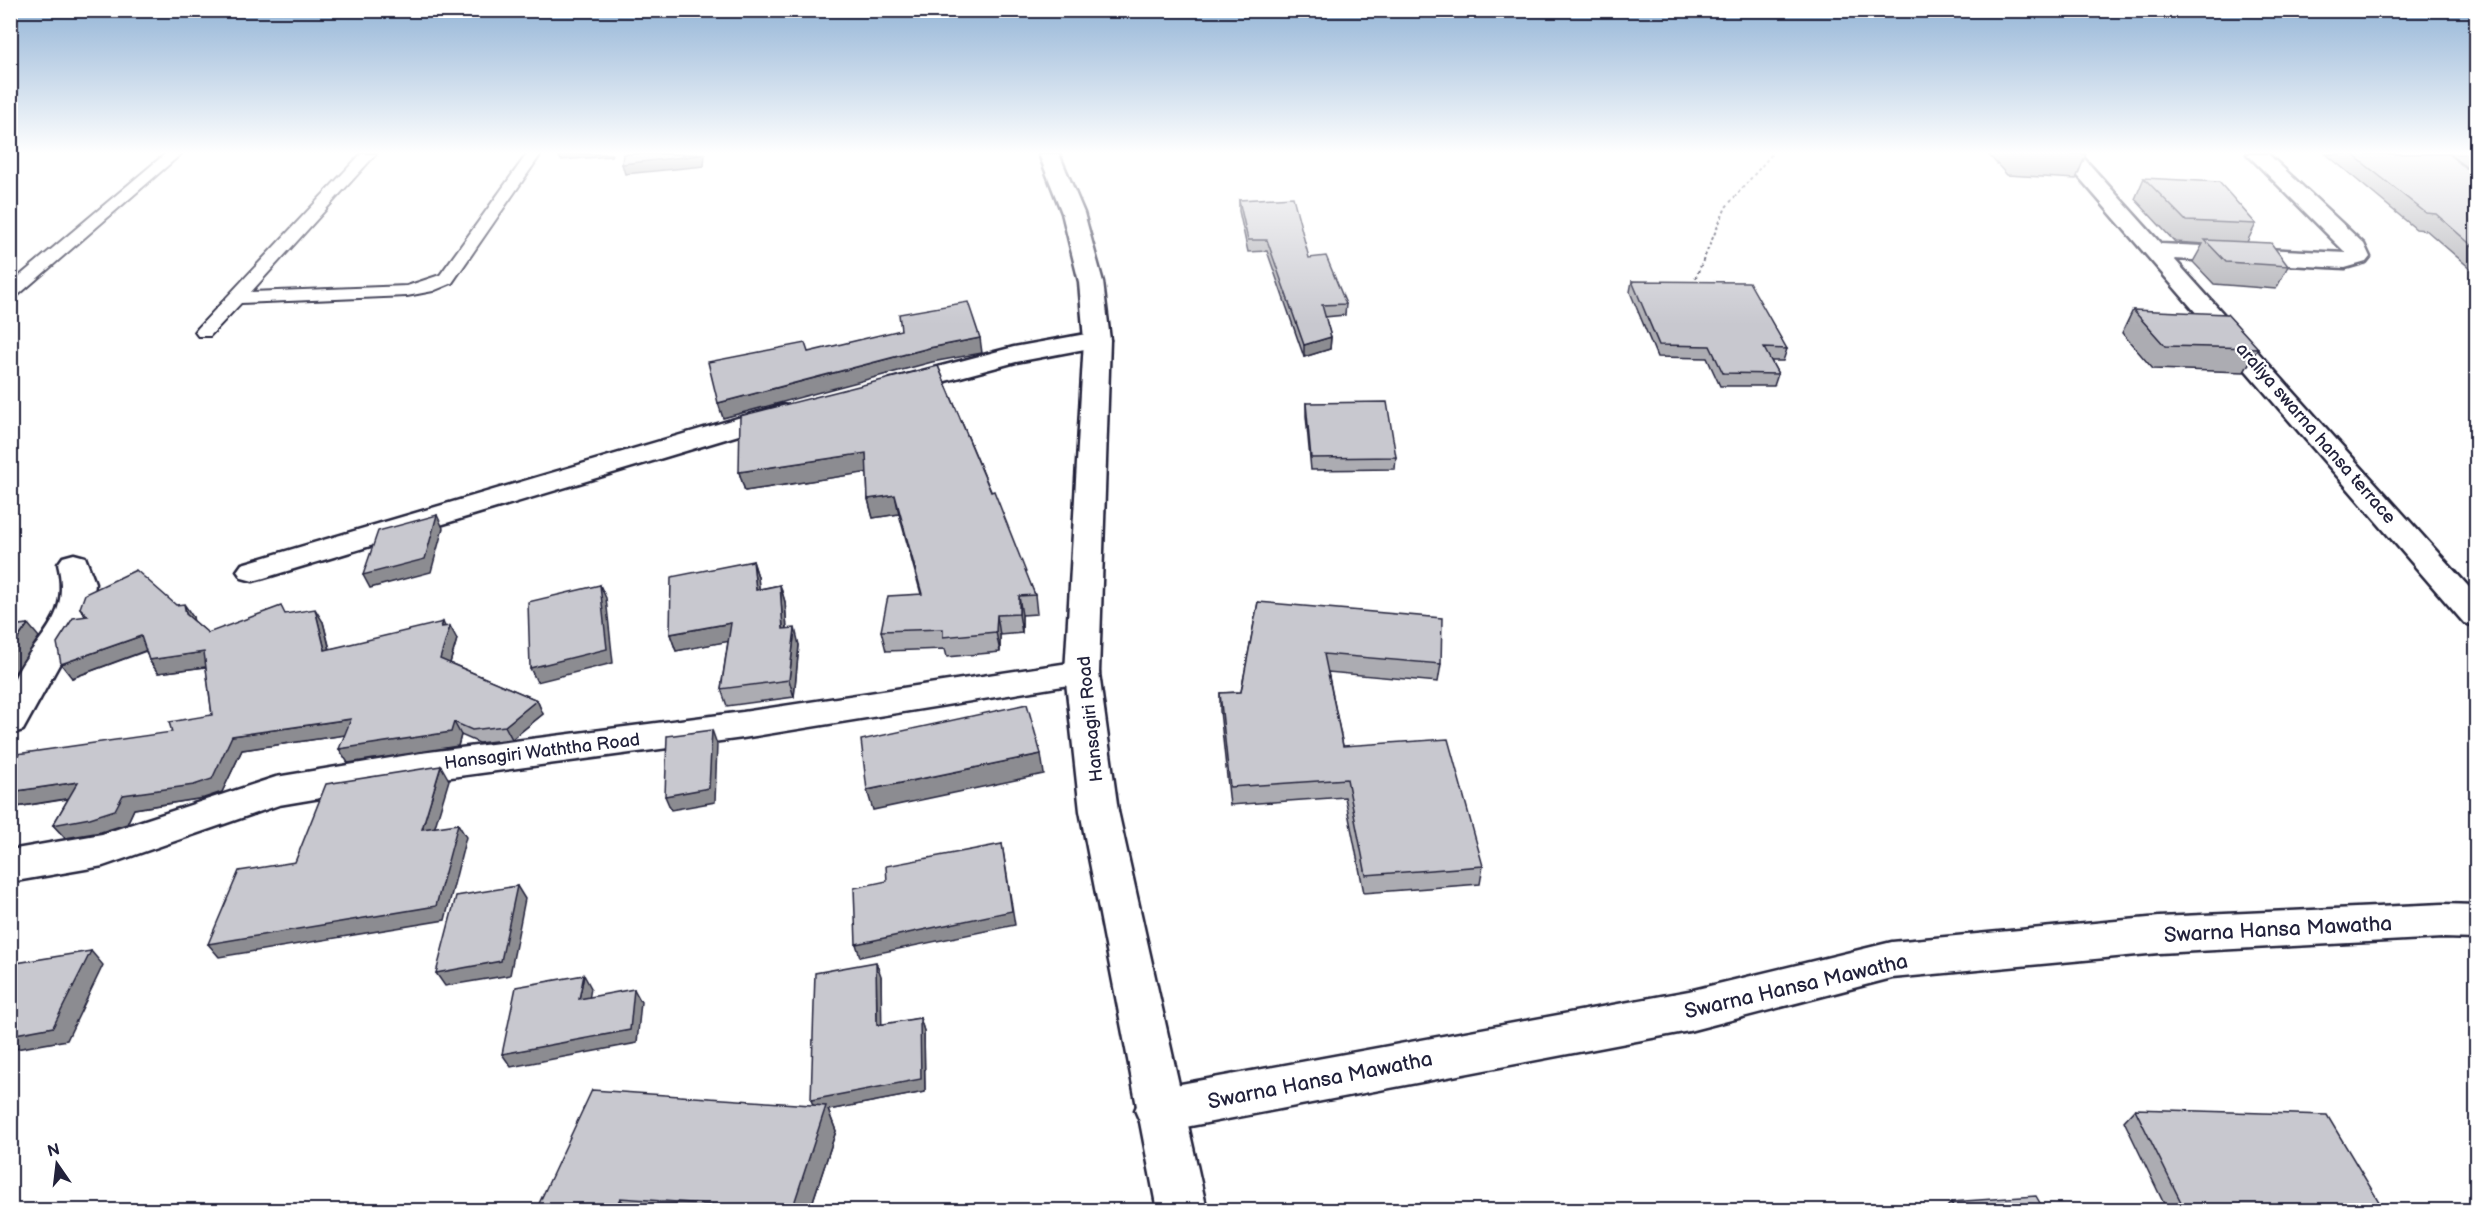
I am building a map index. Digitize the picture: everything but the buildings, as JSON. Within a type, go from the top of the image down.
[{"type":"street","name":"Hansagiri Road","points":[[1072,211],[1091,282],[1097,340],[1082,673],[1099,811],[1159,1110],[1182,1210]]},
{"type":"street","name":"araliya swarna hansa terrace","points":[[2120,211],[2476,615]]},
{"type":"street","points":[[2155,251],[2346,261],[2358,257],[2356,249],[2316,211]]},
{"type":"street","points":[[866,393],[1014,355],[1097,340]]},
{"type":"street","points":[[253,571],[763,418],[809,407]]},
{"type":"street","points":[[10,721],[46,657],[75,614],[80,583],[74,564]]},
{"type":"street","name":"Hansagiri Waththa Road","points":[[10,866],[103,850],[276,791],[421,767],[742,725],[1082,673]]},
{"type":"street","name":"Swarna Hansa Mawatha","points":[[1159,1110],[1689,1011],[1892,960],[2159,935],[2443,921],[2476,922]]},
{"type":"lane","points":[[10,293],[107,211]]},
{"type":"lane","points":[[204,332],[316,211]]},
{"type":"lane","points":[[235,298],[407,291],[427,287],[446,279],[494,211]]},
{"type":"path","points":[[1689,293],[1724,211]]}]
